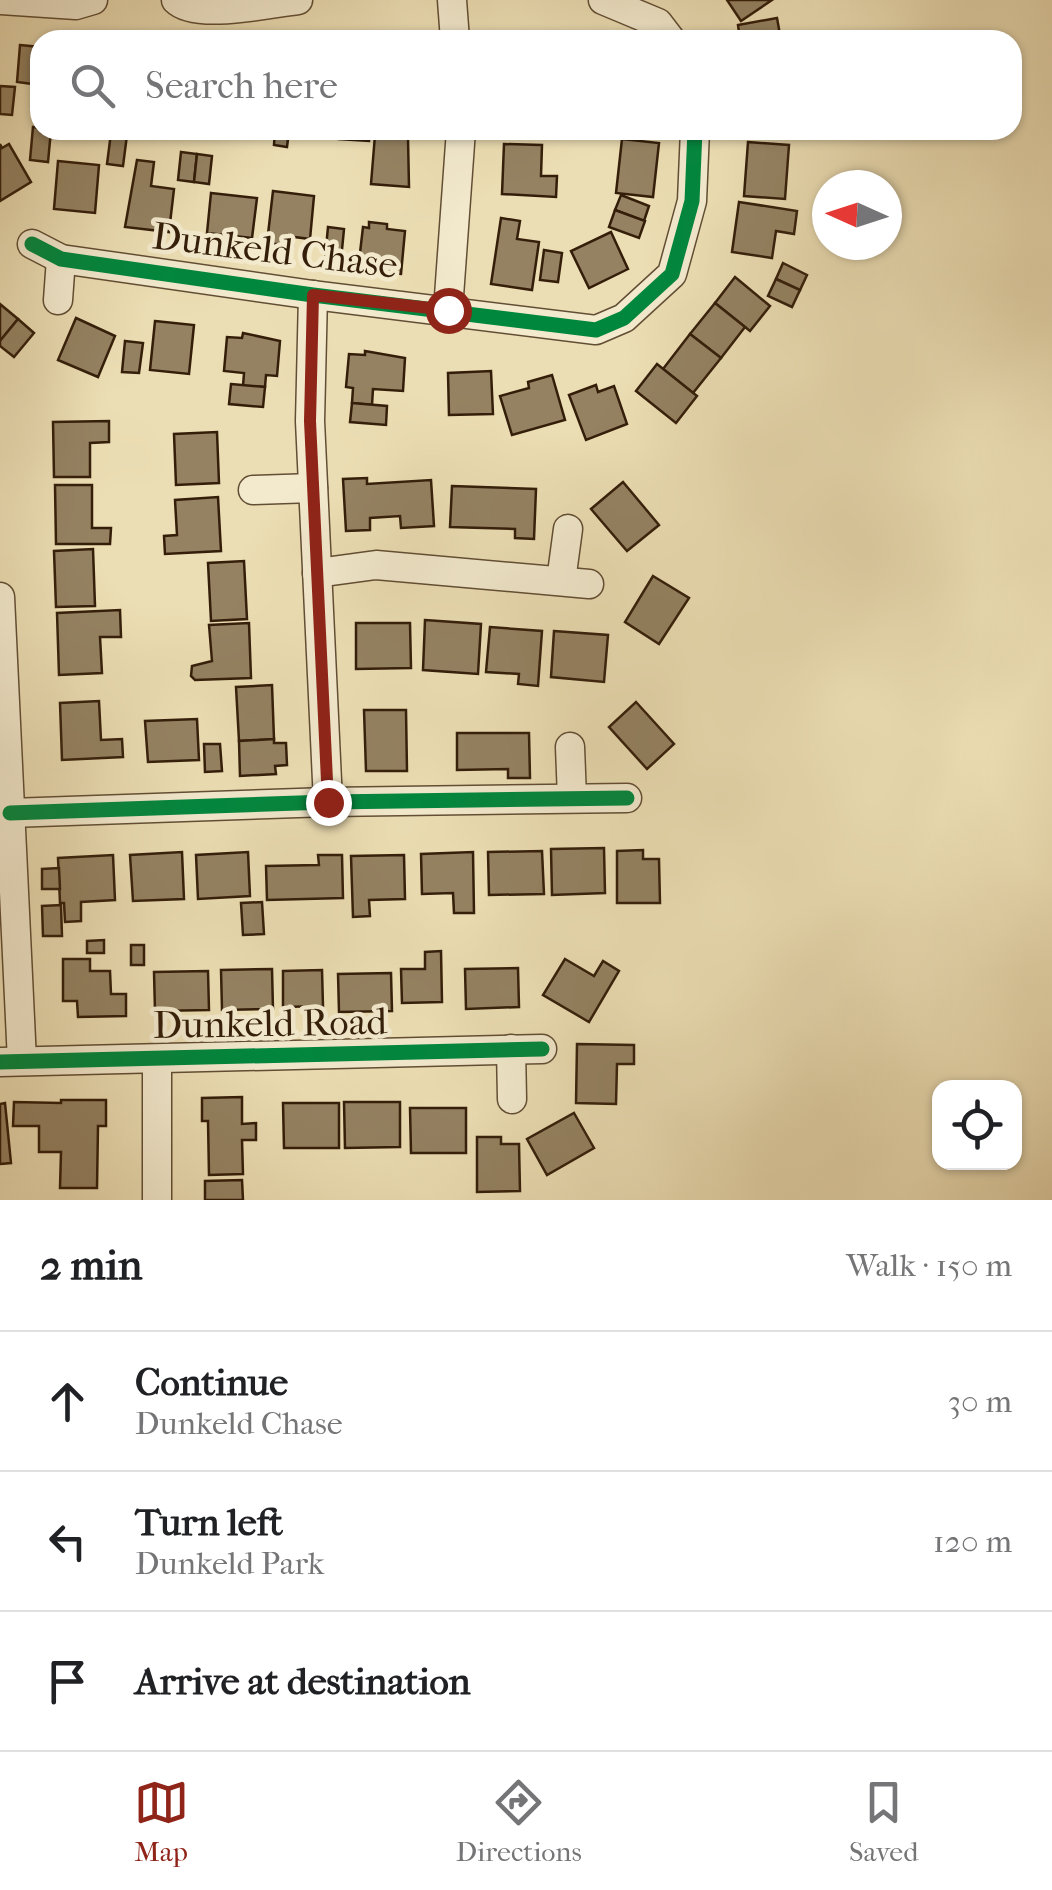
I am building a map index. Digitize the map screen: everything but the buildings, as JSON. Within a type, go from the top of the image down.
[{"type":"street","points":[[0,0],[76,5],[93,0]]},
{"type":"street","points":[[176,0],[182,6],[210,10],[298,0]]},
{"type":"street","points":[[452,0],[455,30]]},
{"type":"street","points":[[603,0],[658,23],[663,30]]},
{"type":"street","points":[[448,310],[460,140]]},
{"type":"street","name":"Dunkeld Chase","points":[[32,244],[61,259],[596,330],[624,318],[672,274],[692,201],[695,140]]},
{"type":"street","points":[[58,300],[61,259]]},
{"type":"street","points":[[313,295],[310,421],[328,802]]},
{"type":"street","points":[[253,490],[313,488]]},
{"type":"street","points":[[317,573],[376,566],[575,582],[568,529]]},
{"type":"street","points":[[0,597],[10,814],[11,1062]]},
{"type":"street","points":[[570,748],[572,798]]},
{"type":"street","points":[[10,814],[328,802],[627,798]]},
{"type":"street","points":[[512,1049],[512,1099]]},
{"type":"street","name":"Dunkeld Road","points":[[11,1062],[542,1049]]},
{"type":"street","points":[[157,1059],[157,1200]]},
{"type":"cycle path","points":[[32,244],[61,259],[596,330],[624,318],[672,274],[692,201],[695,140]]},
{"type":"cycle path","points":[[10,813],[328,802],[627,798]]},
{"type":"cycle path","points":[[0,1062],[542,1049]]},
{"type":"route","points":[[328,802],[310,421],[313,295],[448,310]]}]
